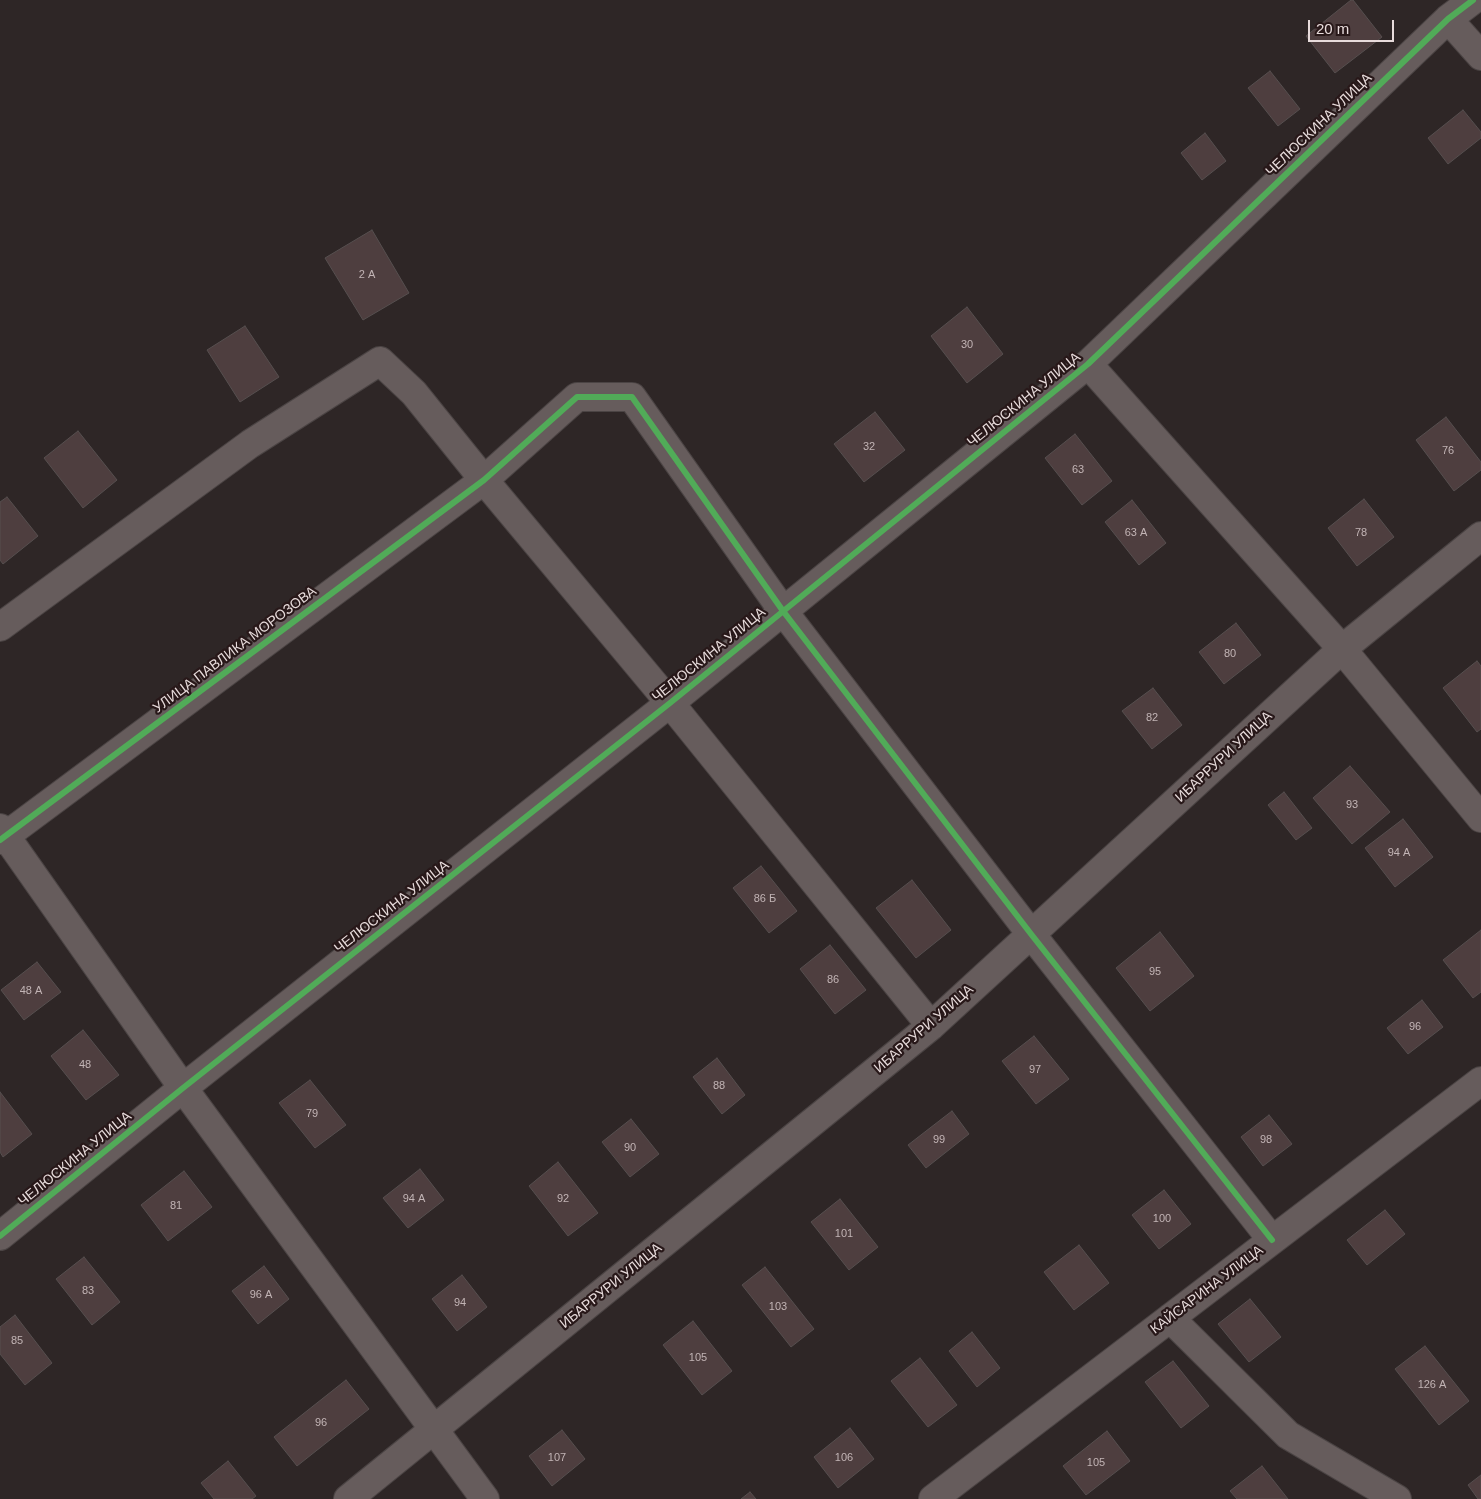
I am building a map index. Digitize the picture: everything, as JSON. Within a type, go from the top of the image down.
[{"type":"street","name":"ЧЕЛЮСКИНА УЛИЦА","points":[[0,1236],[183,1088],[670,703],[1088,364],[1448,18],[1473,0]]},
{"type":"street","points":[[1448,18],[1481,56]]},
{"type":"street","points":[[0,627],[250,444],[380,361],[414,393],[670,703],[931,1026]]},
{"type":"street","points":[[1088,364],[1342,649],[1481,818]]},
{"type":"street","name":"УЛИЦА ПАВЛИКА МОРОЗОВА","points":[[2,835],[484,480],[577,397],[632,397],[783,611]]},
{"type":"street","name":"ИБАРРУРИ УЛИЦА","points":[[348,1499],[931,1026],[1342,649],[1481,536]]},
{"type":"street","points":[[783,611],[1031,934],[1272,1240]]},
{"type":"street","points":[[2,835],[183,1088],[484,1499]]},
{"type":"street","name":"КАЙСАРИНА УЛИЦА","points":[[933,1499],[1481,1081]]},
{"type":"street","points":[[1170,1318],[1288,1435],[1397,1499]]},
{"type":"building","points":[[1353,0],[1382,37],[1335,73],[1306,36]]},
{"type":"building","points":[[1270,71],[1300,109],[1278,126],[1248,88]]},
{"type":"building","points":[[1463,110],[1481,132],[1481,138],[1448,164],[1428,138]]},
{"type":"building","points":[[1205,133],[1226,161],[1202,180],[1181,153]]},
{"type":"building","points":[[372,230],[409,293],[363,320],[325,258]]},
{"type":"building","points":[[967,307],[1003,354],[967,383],[931,336]]},
{"type":"building","points":[[245,326],[279,377],[240,402],[207,350]]},
{"type":"building","points":[[875,412],[905,450],[864,482],[834,444]]},
{"type":"building","points":[[1446,417],[1481,462],[1481,470],[1454,491],[1416,440]]},
{"type":"building","points":[[78,431],[117,480],[83,508],[44,458]]},
{"type":"building","points":[[1075,434],[1112,481],[1082,505],[1045,458]]},
{"type":"building","points":[[7,497],[38,536],[3,564],[0,560],[0,502]]},
{"type":"building","points":[[1364,499],[1394,537],[1357,566],[1328,528]]},
{"type":"building","points":[[1132,500],[1166,543],[1139,565],[1105,522]]},
{"type":"building","points":[[1236,623],[1261,655],[1224,684],[1199,652]]},
{"type":"building","points":[[1477,661],[1481,666],[1481,729],[1477,732],[1443,688]]},
{"type":"building","points":[[1153,688],[1182,725],[1152,749],[1122,711]]},
{"type":"building","points":[[1350,766],[1390,812],[1352,844],[1313,798]]},
{"type":"building","points":[[1284,792],[1312,828],[1296,840],[1268,805]]},
{"type":"building","points":[[1403,819],[1433,857],[1395,887],[1365,848]]},
{"type":"building","points":[[761,866],[797,911],[769,933],[733,888]]},
{"type":"building","points":[[912,880],[951,930],[916,958],[876,908]]},
{"type":"building","points":[[1481,930],[1481,992],[1473,998],[1443,960]]},
{"type":"building","points":[[1160,932],[1194,976],[1150,1011],[1116,968]]},
{"type":"building","points":[[830,945],[866,990],[835,1014],[800,969]]},
{"type":"building","points":[[37,962],[61,992],[24,1020],[1,990]]},
{"type":"building","points":[[1422,1000],[1443,1027],[1408,1054],[1387,1028]]},
{"type":"building","points":[[83,1030],[119,1075],[86,1100],[51,1056]]},
{"type":"building","points":[[1034,1036],[1069,1079],[1036,1104],[1002,1061]]},
{"type":"building","points":[[717,1058],[745,1095],[722,1114],[693,1077]]},
{"type":"building","points":[[310,1080],[346,1125],[315,1148],[279,1103]]},
{"type":"building","points":[[0,1092],[32,1134],[3,1157],[0,1152]]},
{"type":"building","points":[[952,1111],[969,1134],[926,1168],[908,1145]]},
{"type":"building","points":[[1269,1115],[1292,1144],[1263,1166],[1241,1137]]},
{"type":"building","points":[[631,1119],[659,1154],[630,1177],[602,1142]]},
{"type":"building","points":[[558,1162],[598,1213],[568,1236],[529,1186]]},
{"type":"building","points":[[420,1169],[444,1200],[408,1228],[383,1198]]},
{"type":"building","points":[[184,1171],[212,1207],[168,1241],[141,1205]]},
{"type":"building","points":[[1164,1190],[1191,1224],[1159,1249],[1132,1215]]},
{"type":"building","points":[[840,1199],[878,1247],[849,1270],[811,1222]]},
{"type":"building","points":[[1385,1210],[1405,1234],[1367,1265],[1347,1240]]},
{"type":"building","points":[[1079,1245],[1109,1283],[1074,1310],[1044,1272]]},
{"type":"building","points":[[84,1257],[120,1302],[92,1325],[56,1279]]},
{"type":"building","points":[[264,1266],[289,1299],[258,1324],[232,1291]]},
{"type":"building","points":[[765,1267],[814,1329],[791,1347],[742,1285]]},
{"type":"building","points":[[462,1275],[487,1307],[457,1331],[432,1299]]},
{"type":"building","points":[[1250,1299],[1281,1337],[1249,1362],[1218,1324]]},
{"type":"building","points":[[15,1315],[52,1363],[25,1385],[0,1354],[0,1327]]},
{"type":"building","points":[[693,1321],[732,1371],[702,1395],[663,1345]]},
{"type":"building","points":[[972,1332],[1000,1368],[977,1387],[949,1351]]},
{"type":"building","points":[[1425,1346],[1469,1401],[1439,1425],[1395,1369]]},
{"type":"building","points":[[920,1358],[957,1405],[928,1427],[891,1381]]},
{"type":"building","points":[[1173,1361],[1209,1406],[1181,1428],[1145,1382]]},
{"type":"building","points":[[346,1380],[369,1409],[297,1466],[274,1437]]},
{"type":"building","points":[[850,1428],[874,1459],[838,1488],[814,1457]]},
{"type":"building","points":[[562,1430],[585,1459],[552,1486],[529,1456]]},
{"type":"building","points":[[1107,1431],[1130,1461],[1086,1495],[1063,1466]]},
{"type":"building","points":[[228,1461],[256,1496],[252,1499],[214,1499],[201,1483]]},
{"type":"building","points":[[1262,1466],[1288,1499],[1237,1499],[1230,1491]]},
{"type":"building","points":[[1481,1475],[1481,1499],[1478,1499],[1468,1485]]},
{"type":"building","points":[[750,1492],[756,1499],[741,1499]]},
{"type":"cycle path","points":[[0,1236],[183,1088],[670,703],[1088,364],[1448,19],[1473,0]]},
{"type":"cycle path","points":[[0,840],[484,480],[577,397],[632,397],[783,611],[1031,934],[1272,1240]]}]
